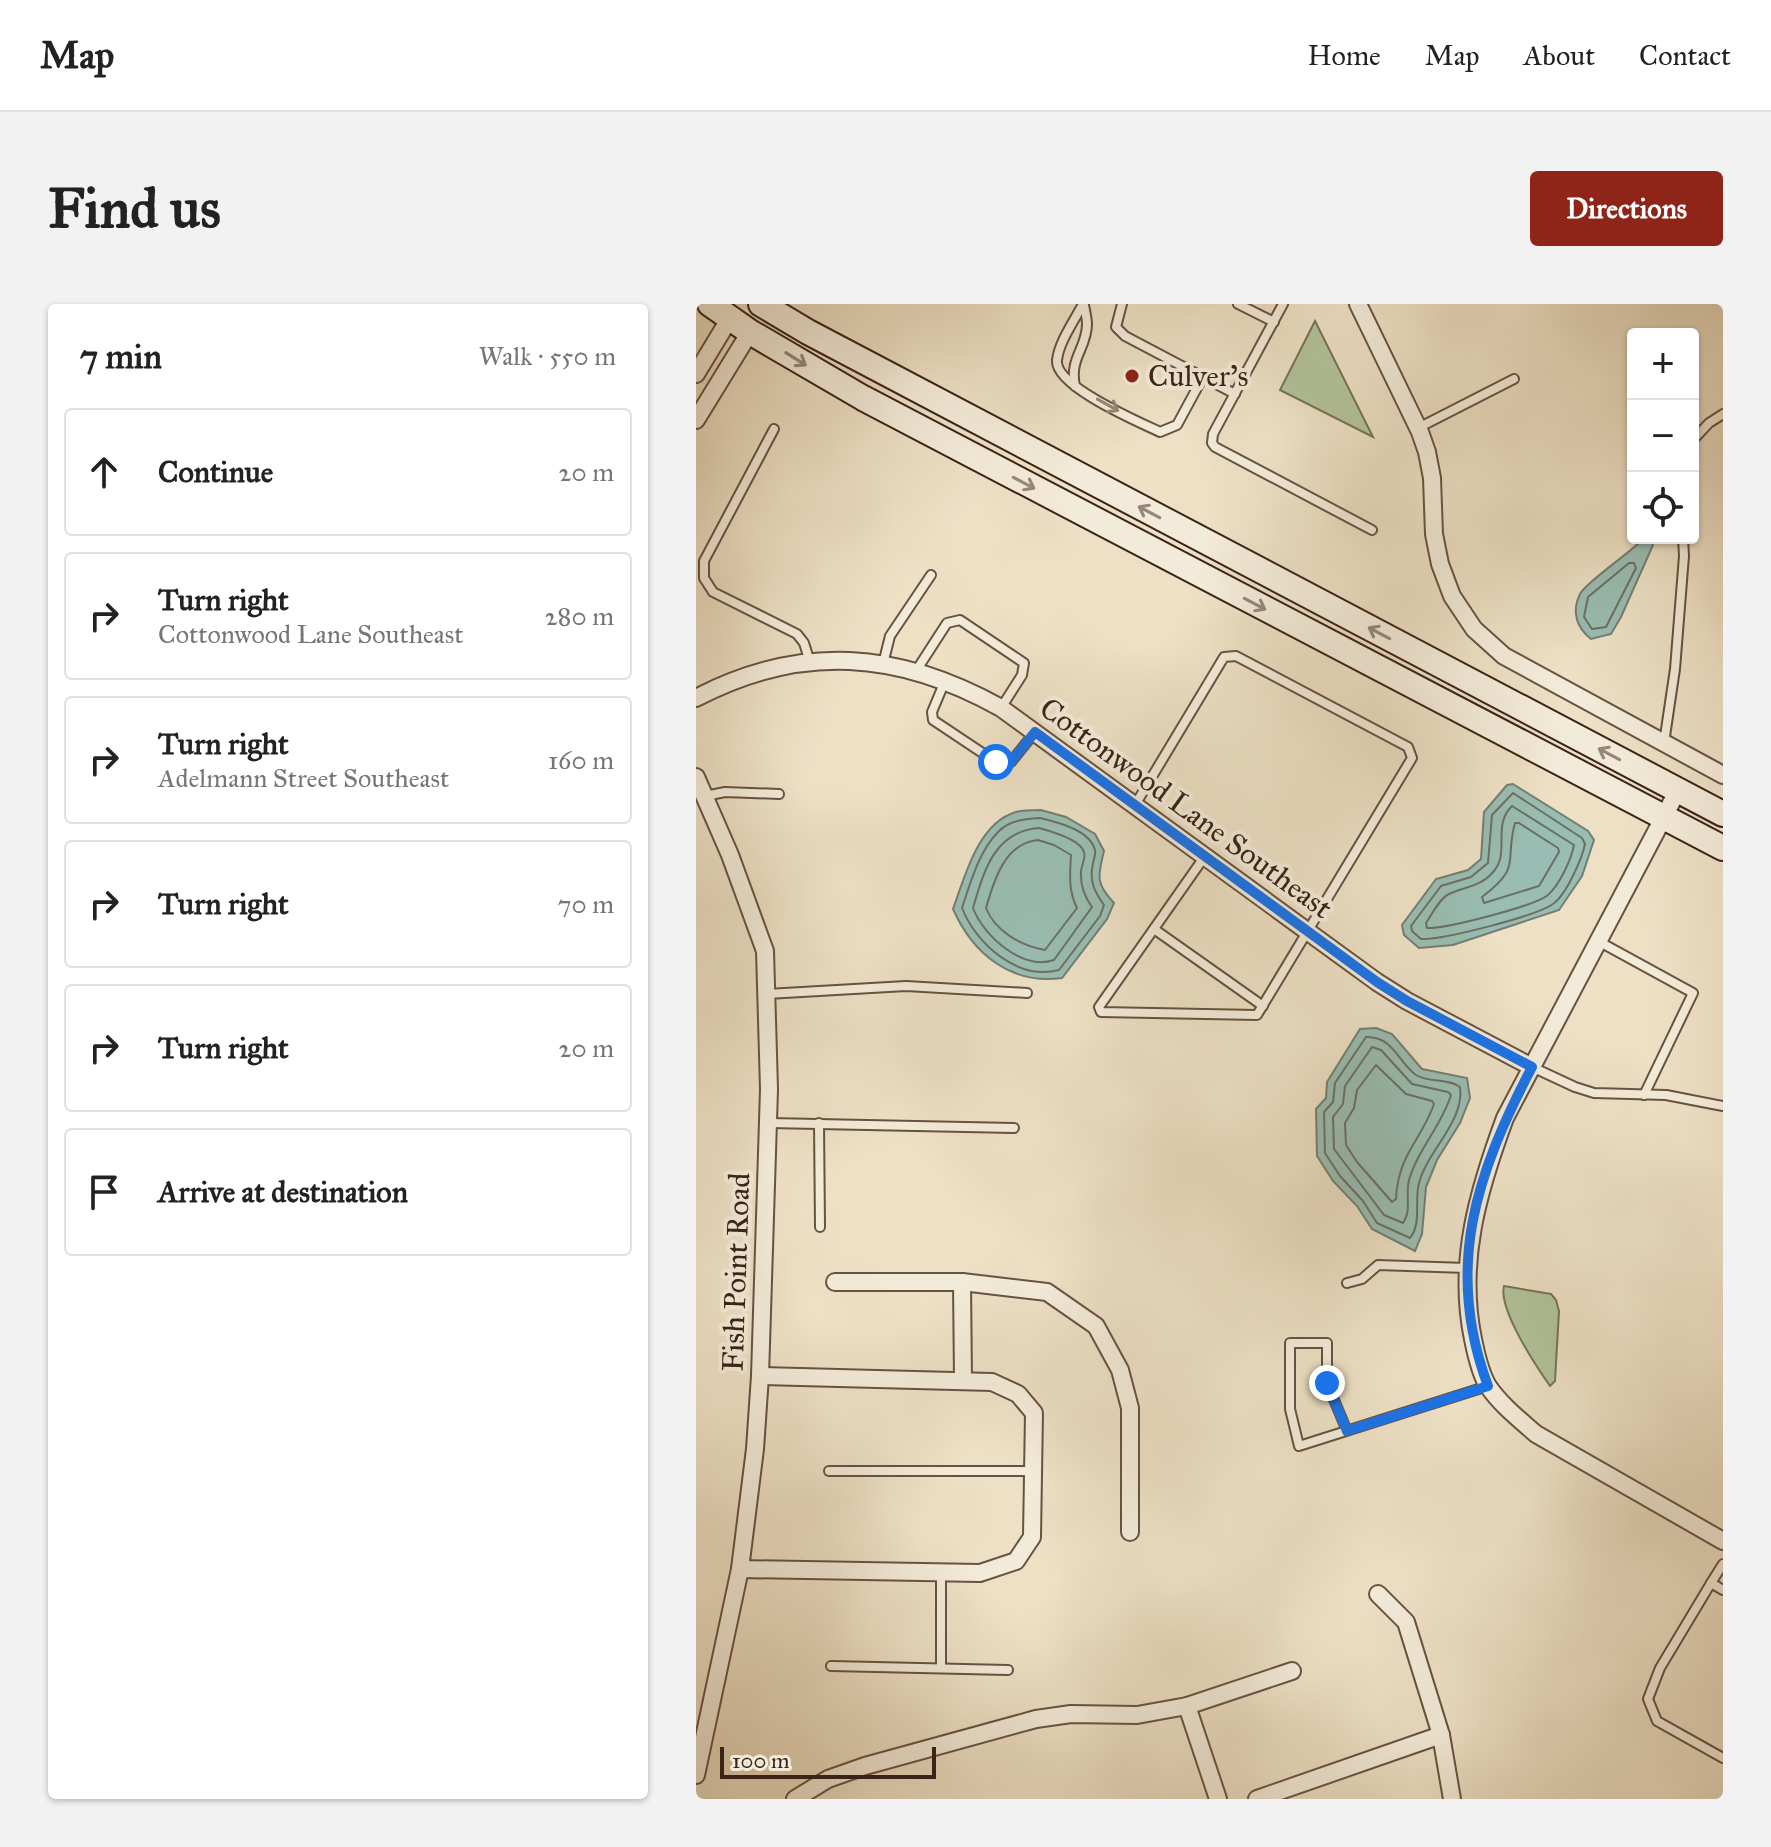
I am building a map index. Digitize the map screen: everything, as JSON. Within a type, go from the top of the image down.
[{"type":"main road","points":[[761,304],[808,332],[1723,814]]},
{"type":"main road","points":[[720,311],[863,398],[1723,848]]},
{"type":"street","points":[[1358,304],[1427,452],[1432,478],[1434,534],[1440,564],[1452,596],[1474,629],[1504,656],[1723,775]]},
{"type":"street","points":[[696,374],[720,311]]},
{"type":"street","points":[[696,420],[750,332]]},
{"type":"street","name":"Cottonwood Lane Southeast","points":[[696,698],[750,673],[810,662],[855,660],[916,671],[945,680],[1001,708],[1308,933],[1407,1001],[1532,1067]]},
{"type":"street","name":"Fish Point Road","points":[[696,777],[751,908],[765,951],[769,1123],[755,1449],[740,1569],[696,1775]]},
{"type":"street","points":[[1678,790],[1505,1118],[1489,1162],[1469,1239],[1466,1268],[1468,1313],[1476,1354],[1488,1386],[1536,1434],[1723,1541]]},
{"type":"street","points":[[835,1282],[962,1282],[1047,1292],[1096,1326],[1120,1370],[1130,1408],[1130,1532]]},
{"type":"street","points":[[962,1282],[963,1380]]},
{"type":"street","points":[[740,1569],[980,1573],[1016,1561],[1032,1537],[1034,1413],[1018,1394],[992,1382],[760,1376]]},
{"type":"street","points":[[1378,1594],[1406,1622],[1441,1735],[1452,1799]]},
{"type":"street","points":[[795,1799],[828,1779],[865,1766],[1036,1719],[1071,1714],[1137,1715],[1187,1706],[1292,1671]]},
{"type":"street","points":[[1187,1706],[1218,1799]]},
{"type":"street","points":[[1257,1799],[1441,1735]]},
{"type":"lane","points":[[1083,304],[1056,362],[1060,375],[1075,386],[1160,432],[1177,425],[1203,377]]},
{"type":"lane","points":[[1075,386],[1072,373],[1074,362],[1088,326],[1083,304]]},
{"type":"lane","points":[[1122,304],[1116,327],[1125,336],[1235,394]]},
{"type":"lane","points":[[1238,304],[1274,322]]},
{"type":"lane","points":[[1283,304],[1211,439],[1215,447],[1372,530]]},
{"type":"lane","points":[[1418,428],[1514,379]]},
{"type":"lane","points":[[1699,434],[1723,414]]},
{"type":"lane","points":[[774,429],[704,561],[704,578],[713,592],[797,634],[804,643],[810,662]]},
{"type":"lane","points":[[1664,744],[1675,669],[1683,544]]},
{"type":"lane","points":[[883,664],[890,636],[931,575]]},
{"type":"lane","points":[[916,671],[947,623],[960,620],[1024,663],[1022,675],[1001,708]]},
{"type":"lane","points":[[1135,805],[1224,657],[1236,656],[1408,747],[1412,758],[1257,1015],[1101,1012],[1099,1007],[1205,856]]},
{"type":"lane","points":[[945,680],[932,712],[933,720],[996,762],[1011,762],[1035,732]]},
{"type":"lane","points":[[704,797],[725,792],[779,794]]},
{"type":"lane","points":[[1154,929],[1263,1006]]},
{"type":"lane","points":[[1597,941],[1693,993],[1644,1095]]},
{"type":"lane","points":[[766,994],[906,986],[1027,993]]},
{"type":"lane","points":[[1532,1067],[1594,1093],[1666,1095],[1723,1106]]},
{"type":"lane","points":[[769,1123],[1014,1128]]},
{"type":"lane","points":[[819,1123],[820,1227]]},
{"type":"lane","points":[[1347,1283],[1362,1279],[1378,1265],[1466,1268]]},
{"type":"lane","points":[[1347,1431],[1327,1383],[1327,1343],[1290,1343],[1290,1409],[1299,1446],[1347,1431],[1488,1386]]},
{"type":"lane","points":[[829,1471],[1033,1471]]},
{"type":"lane","points":[[1723,1564],[1660,1668],[1648,1699],[1657,1721],[1723,1758]]},
{"type":"lane","points":[[941,1572],[941,1668]]},
{"type":"lane","points":[[1711,1583],[1723,1590]]},
{"type":"lane","points":[[831,1666],[1008,1670]]},
{"type":"green space","points":[[1315,321],[1373,437],[1280,390]]},
{"type":"green space","points":[[1504,1286],[1551,1294],[1556,1300],[1559,1311],[1555,1381],[1550,1386],[1512,1322]]},
{"type":"water","points":[[1637,544],[1653,545],[1611,634],[1591,639],[1577,619],[1576,607],[1580,594],[1590,582]]},
{"type":"water","points":[[1513,784],[1588,831],[1594,840],[1582,876],[1559,910],[1453,945],[1419,948],[1404,935],[1402,925],[1436,879],[1468,870],[1481,859],[1484,812],[1507,785]]},
{"type":"water","points":[[1041,810],[1066,817],[1095,834],[1104,851],[1101,884],[1114,903],[1107,919],[1062,978],[1026,976],[996,963],[971,940],[953,909],[975,852],[992,827],[1016,812]]},
{"type":"water","points":[[1376,1028],[1392,1034],[1422,1069],[1467,1078],[1470,1098],[1426,1187],[1422,1234],[1415,1251],[1372,1229],[1317,1156],[1316,1109],[1326,1098],[1327,1082],[1360,1029]]},
{"type":"place","name":"Culver's","points":[[1132,376]]},
{"type":"route","points":[[996,762],[1011,762],[1035,732],[1377,982],[1532,1067],[1505,1118],[1489,1162],[1469,1239],[1466,1276],[1468,1313],[1476,1354],[1488,1386],[1347,1431],[1327,1383]]}]
